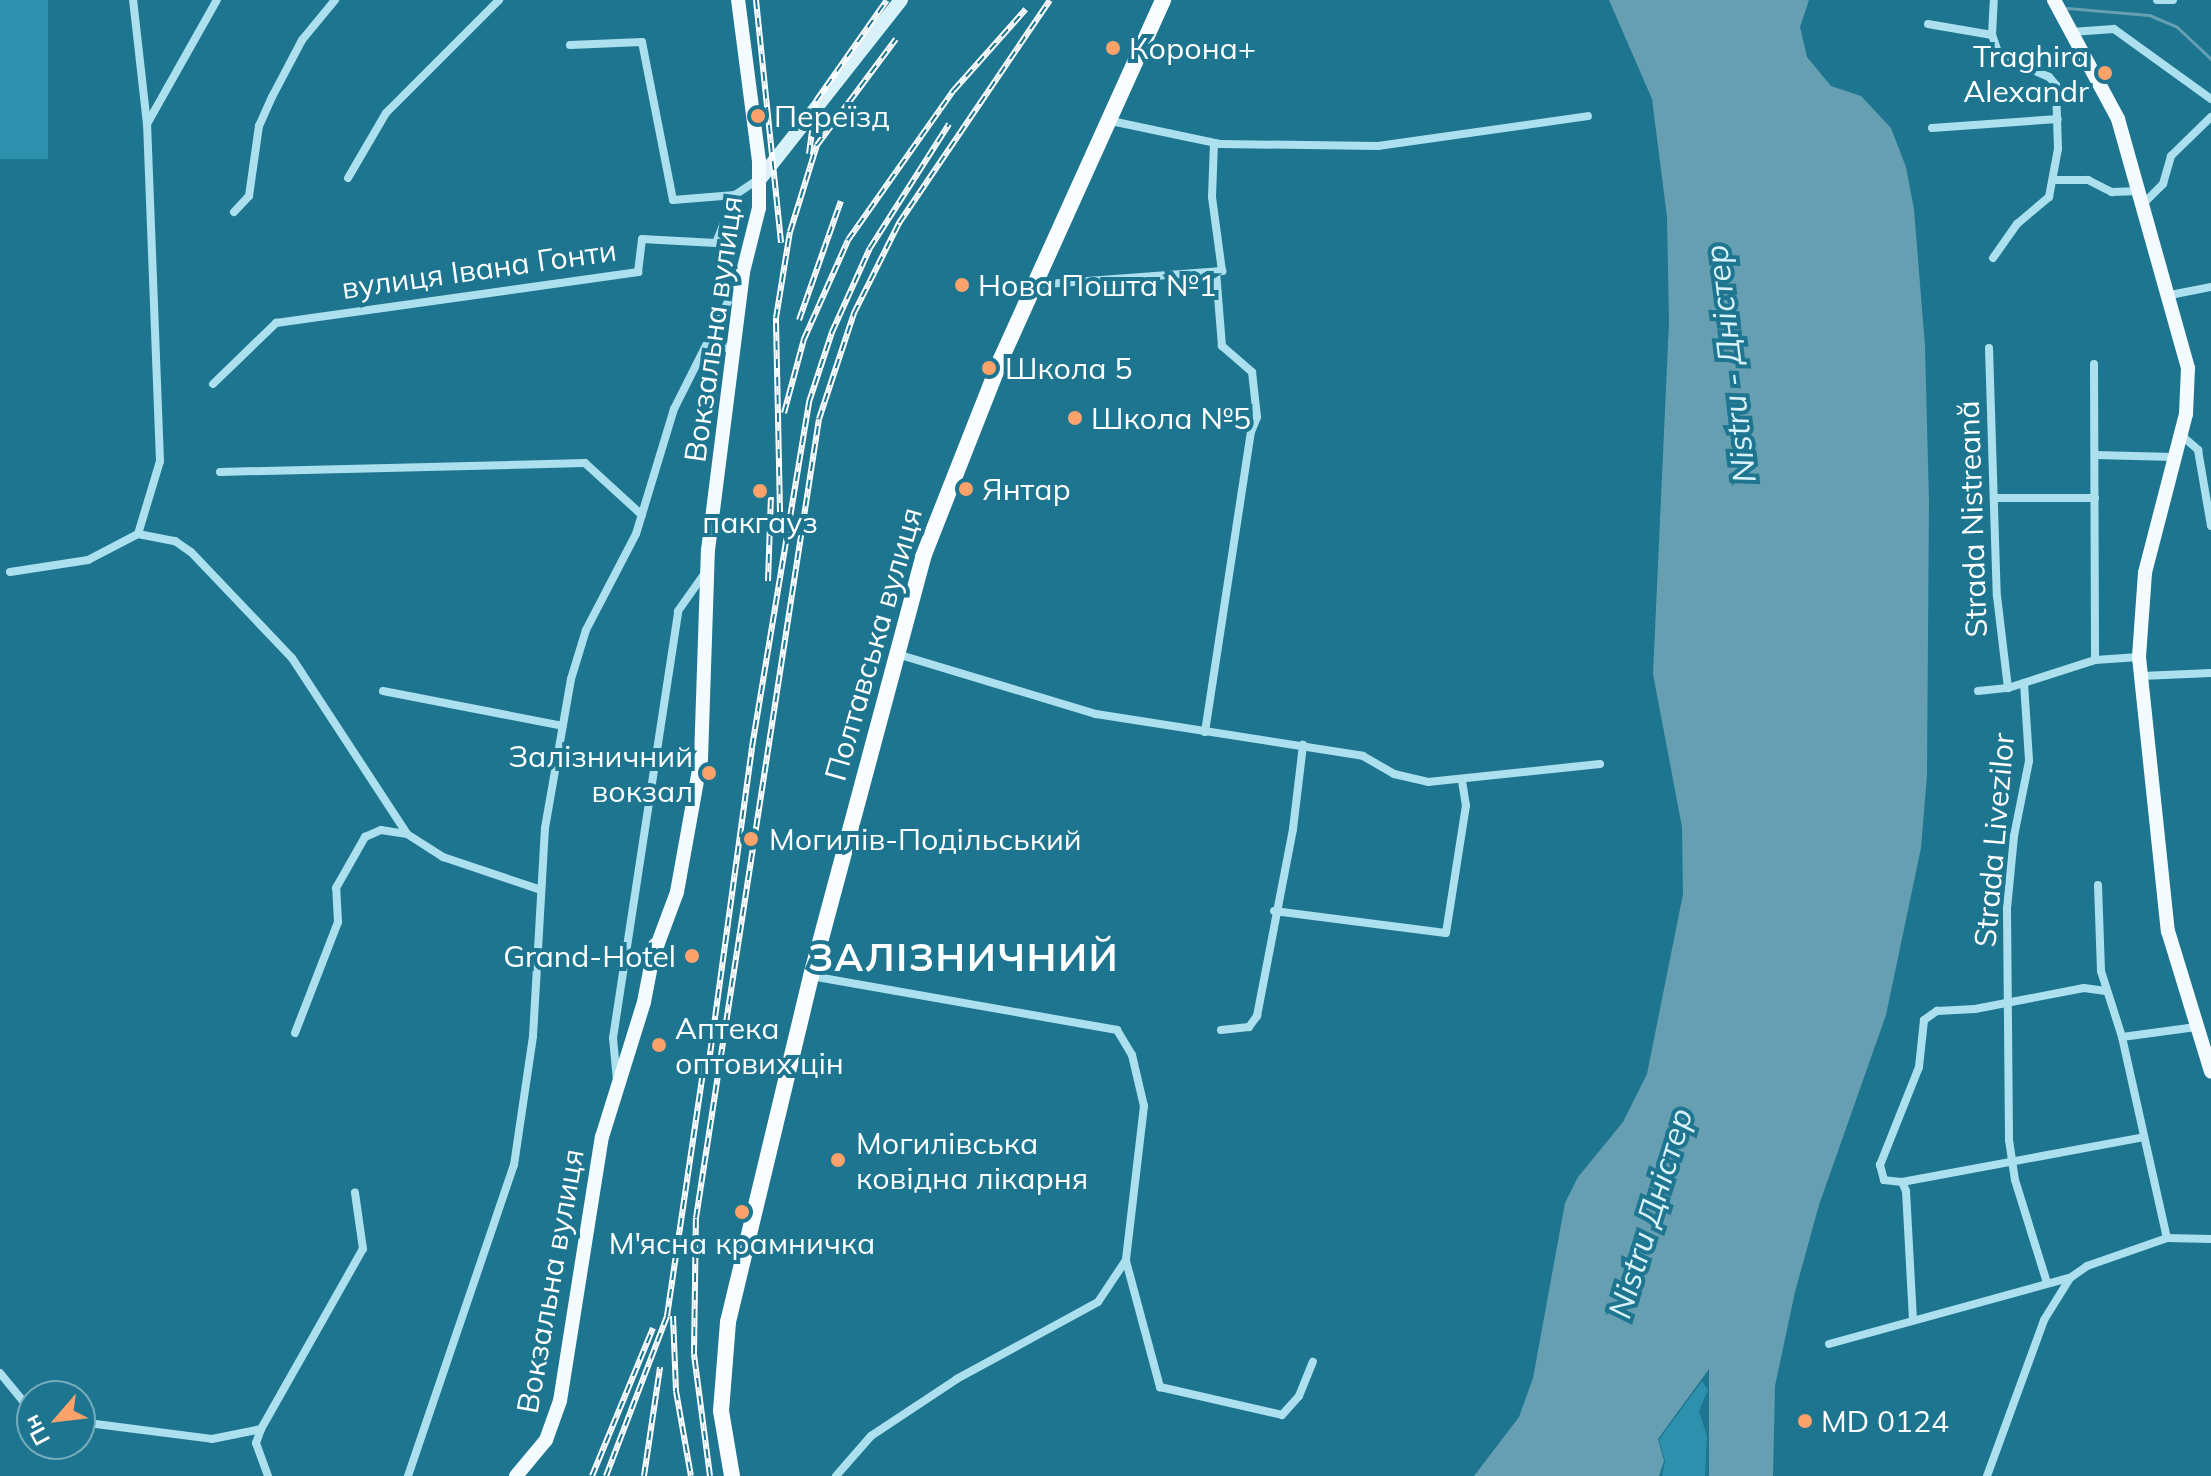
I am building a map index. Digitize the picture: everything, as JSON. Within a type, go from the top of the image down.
[{"type":"highway","name":"Полтавська вулиця","points":[[732,1476],[721,1411],[722,1351],[811,976],[923,557],[1033,285],[1111,121],[1163,0]]},
{"type":"main road","points":[[738,0],[760,179]]},
{"type":"main road","name":"Вокзальна вулиця","points":[[516,1476],[546,1440],[560,1401],[602,1137],[654,954],[674,903],[688,840],[702,715],[708,569],[743,272],[759,208],[760,179],[901,0]]},
{"type":"main road","points":[[2058,2],[2118,119],[2170,295],[2190,386],[2181,435],[2145,573],[2139,657],[2163,903],[2211,1072]]},
{"type":"street","points":[[133,0],[147,124],[160,461],[138,534]]},
{"type":"street","points":[[147,124],[217,0]]},
{"type":"street","points":[[234,212],[249,196],[259,126],[272,97],[302,40],[335,0]]},
{"type":"street","points":[[348,178],[386,113],[499,0]]},
{"type":"street","points":[[2157,0],[2173,0]]},
{"type":"street","points":[[1993,258],[2017,224],[2043,207],[2055,180],[2058,119],[2056,85],[2049,77],[1999,55],[1992,35],[1994,2]]},
{"type":"street","points":[[1928,24],[1992,35]]},
{"type":"street","points":[[2071,32],[2114,29],[2211,99]]},
{"type":"street","points":[[570,45],[642,42],[673,200],[735,195],[760,179]]},
{"type":"street","points":[[1111,121],[1214,143],[1378,146],[1588,116]]},
{"type":"street","points":[[2055,180],[2088,180],[2117,193],[2143,197],[2163,184],[2171,156],[2211,117]]},
{"type":"street","points":[[1932,128],[2058,119]]},
{"type":"street","points":[[1205,732],[1251,432],[1257,417],[1252,372],[1222,346],[1212,197],[1214,143]]},
{"type":"street","name":"вулиця Івана Гонти","points":[[213,384],[276,323],[638,272],[642,239],[716,243],[735,195]]},
{"type":"street","points":[[408,1476],[514,1165],[533,1036],[538,889],[563,726],[586,630],[642,515],[674,409],[743,272]]},
{"type":"street","points":[[1033,285],[1219,272]]},
{"type":"street","points":[[2170,295],[2210,288]]},
{"type":"street","points":[[707,344],[718,342],[733,352]]},
{"type":"street","name":"Strada Nistreană","points":[[1989,348],[1998,616],[2008,688]]},
{"type":"street","points":[[2094,364],[2095,660]]},
{"type":"street","points":[[2181,435],[2198,450],[2211,526]]},
{"type":"street","points":[[2095,455],[2174,457]]},
{"type":"street","points":[[220,472],[585,463],[642,515]]},
{"type":"street","points":[[1995,498],[2095,498]]},
{"type":"street","points":[[10,572],[88,560],[138,534],[175,541],[191,552],[292,658],[407,834]]},
{"type":"street","name":"Вокзальна вулиця","points":[[619,1085],[613,1038],[678,611],[708,569]]},
{"type":"street","points":[[896,654],[1096,714],[1363,756],[1394,774],[1428,782],[1600,764]]},
{"type":"street","points":[[1978,691],[2008,688],[2095,660],[2139,657]]},
{"type":"street","points":[[2140,676],[2211,673]]},
{"type":"street","name":"Strada Livezilor","points":[[2024,683],[2029,761],[2010,879],[2008,1002],[2012,1163],[2047,1283]]},
{"type":"street","points":[[383,691],[563,726]]},
{"type":"street","points":[[1221,1030],[1249,1027],[1257,1016],[1274,911],[1293,829],[1303,745]]},
{"type":"street","points":[[1274,911],[1446,933],[1466,806],[1462,780]]},
{"type":"street","points":[[295,1033],[338,922],[336,888],[365,837],[381,830],[407,834],[443,857],[538,889]]},
{"type":"street","points":[[2098,885],[2106,991],[2122,1037],[2167,1238]]},
{"type":"street","points":[[811,976],[1117,1030],[1132,1055],[1144,1106],[1126,1260],[1160,1387],[1282,1415],[1299,1396],[1313,1362]]},
{"type":"street","points":[[2106,991],[2084,988],[1928,1015],[1919,1067],[1880,1165],[1884,1180],[1902,1182],[2144,1137]]},
{"type":"street","points":[[2122,1037],[2196,1027]]},
{"type":"street","points":[[1902,1182],[1913,1320]]},
{"type":"street","points":[[268,1476],[256,1443],[261,1429],[363,1249],[355,1193]]},
{"type":"street","points":[[1829,1344],[2070,1278],[2087,1266],[2167,1238],[2211,1239]]},
{"type":"street","points":[[836,1476],[871,1436],[957,1379],[1098,1302],[1126,1260]]},
{"type":"street","points":[[1987,1476],[2044,1320],[2070,1278]]},
{"type":"street","points":[[0,1373],[16,1392]]},
{"type":"street","points":[[96,1424],[212,1439],[261,1429]]},
{"type":"shaded area","points":[[0,0],[48,0],[48,159],[0,159]]},
{"type":"shaded area","points":[[1702,1381],[1708,1390],[1699,1411],[1707,1436],[1705,1476],[1662,1476],[1665,1461],[1659,1440]]},
{"type":"water","points":[[1609,0],[1809,0],[1800,27],[1807,57],[1831,86],[1861,96],[1891,128],[1906,167],[1914,209],[1925,346],[1929,501],[1927,775],[1921,848],[1886,1015],[1819,1205],[1795,1292],[1775,1386],[1773,1476],[1709,1476],[1709,1369],[1658,1439],[1664,1461],[1659,1476],[1474,1476],[1519,1417],[1533,1378],[1565,1203],[1578,1177],[1623,1122],[1647,1074],[1683,894],[1682,827],[1653,674],[1669,322],[1667,217],[1652,99]]},
{"type":"waterway","points":[[2067,8],[2149,15],[2177,27],[2211,59]]},
{"type":"railway","points":[[756,0],[781,243]]},
{"type":"railway","points":[[809,154],[816,101],[887,0]]},
{"type":"railway","points":[[710,1476],[694,1354],[696,1218],[819,419],[854,313],[899,223],[1050,0]]},
{"type":"railway","points":[[784,413],[804,339],[848,240],[954,90],[1026,9]]},
{"type":"railway","points":[[780,512],[776,318],[790,232],[817,145],[896,39]]},
{"type":"railway","points":[[708,1069],[752,747],[809,402],[832,332],[870,248],[949,124]]},
{"type":"railway","points":[[799,320],[841,201]]},
{"type":"railway","points":[[768,581],[771,497]]},
{"type":"railway","points":[[606,1476],[667,1316],[705,1059]]},
{"type":"railway","points":[[673,1316],[676,1391],[691,1476]]},
{"type":"railway","points":[[592,1476],[653,1328]]},
{"type":"railway","points":[[644,1476],[660,1367]]},
{"type":"place","name":"Корона+","points":[[1113,48]]},
{"type":"place","name":"Traghira Alexandr","points":[[2105,73]]},
{"type":"place","name":"Переїзд","points":[[758,116]]},
{"type":"place","name":"Нова Пошта №1","points":[[962,285]]},
{"type":"place","name":"Школа 5","points":[[989,368]]},
{"type":"place","name":"Школа №5","points":[[1075,418]]},
{"type":"place","name":"Янтар","points":[[966,489]]},
{"type":"place","name":"пакгауз","points":[[760,491]]},
{"type":"place","name":"Залізничний вокзал","points":[[709,773]]},
{"type":"place","name":"Могилів-Подільський","points":[[751,839]]},
{"type":"place","name":"Grand-Hotel","points":[[692,956]]},
{"type":"place","name":"Аптека оптових цін","points":[[659,1045]]},
{"type":"place","name":"Могилівська ковідна лікарня","points":[[838,1160]]},
{"type":"place","name":"М'ясна крамничка","points":[[742,1212]]},
{"type":"place","name":"MD 0124","points":[[1805,1421]]},
{"type":"district","name":"ЗАЛІЗНИЧНИЙ","points":[[964,958]]},
{"type":"water label","name":"Nistru - Дністер","points":[[1730,364]]},
{"type":"water label","name":"Nistru Дністер","points":[[1650,1213]]}]
